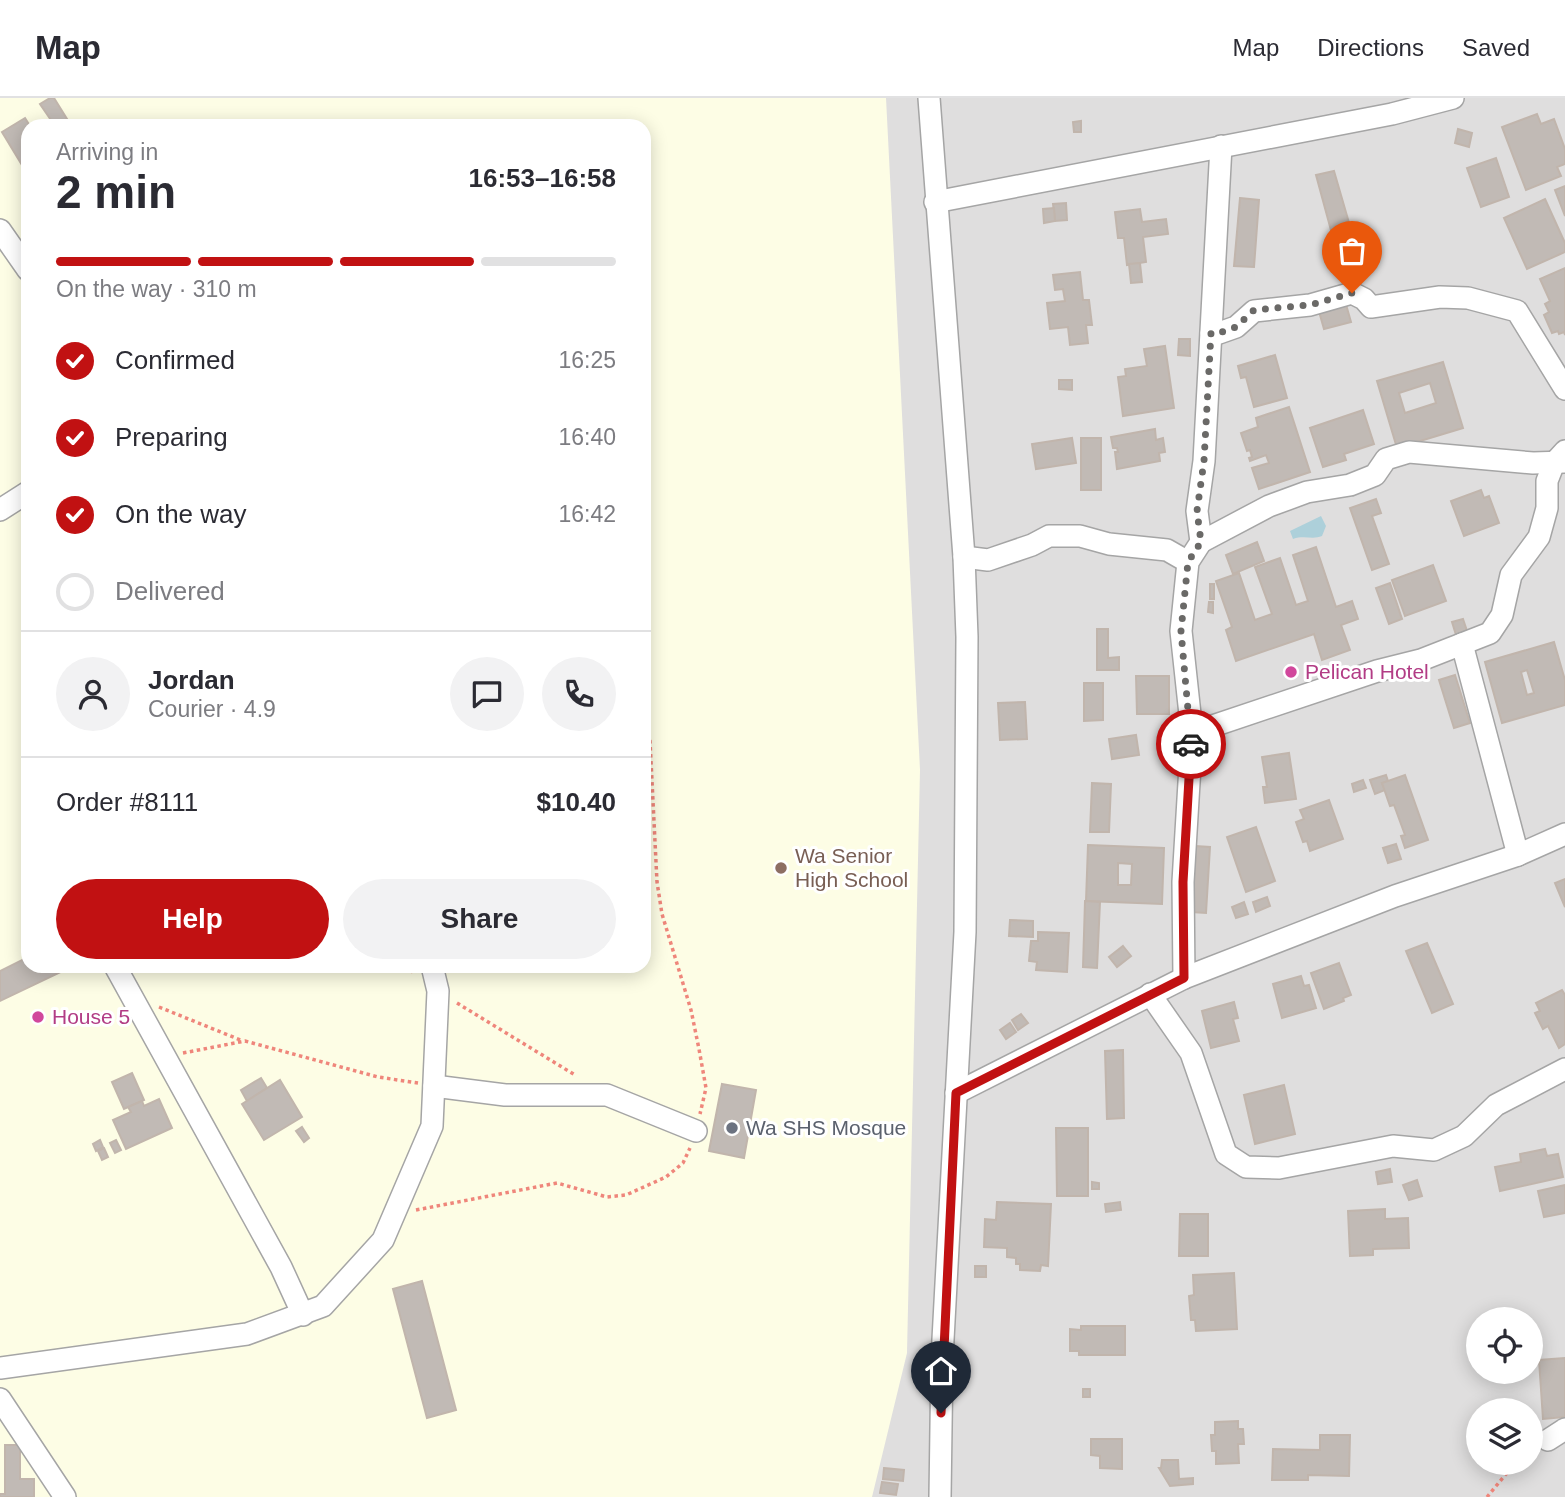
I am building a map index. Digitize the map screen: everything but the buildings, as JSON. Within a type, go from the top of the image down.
[{"type":"street","points":[[929,98],[964,557],[967,637],[965,932],[943,1358],[940,1497]]},
{"type":"street","points":[[935,202],[1392,114],[1453,98]]},
{"type":"street","points":[[1201,542],[1197,511],[1204,461],[1221,146]]},
{"type":"street","points":[[1,235],[21,261]]},
{"type":"street","points":[[1211,333],[1236,327],[1254,310],[1310,305],[1352,293],[1364,299],[1371,307],[1440,297],[1468,298],[1517,311],[1565,389]]},
{"type":"street","points":[[1184,978],[1183,882],[1192,733],[1181,631],[1188,562],[1201,542],[1269,506],[1307,492],[1350,485],[1375,475],[1386,459],[1409,452],[1561,459],[1547,481],[1547,508],[1539,537],[1511,575],[1502,615],[1490,633],[1421,660],[1377,671],[1192,733]]},
{"type":"street","points":[[0,510],[21,496]]},
{"type":"street","points":[[964,557],[988,560],[1032,545],[1049,536],[1080,536],[1110,544],[1167,551],[1188,562]]},
{"type":"street","points":[[1462,644],[1518,855]]},
{"type":"street","points":[[956,1093],[1184,978],[1395,896],[1518,855],[1565,834]]},
{"type":"street","points":[[119,973],[281,1267],[303,1315]]},
{"type":"street","points":[[0,1368],[247,1334],[323,1306],[383,1240],[432,1126],[438,991],[434,973]]},
{"type":"street","points":[[1150,994],[1191,1053],[1226,1154],[1247,1167],[1279,1168],[1393,1146],[1434,1150],[1464,1136],[1496,1105],[1565,1069]]},
{"type":"street","points":[[434,1086],[505,1095],[607,1095],[696,1131]]},
{"type":"street","points":[[0,1399],[65,1497]]},
{"type":"path","points":[[394,1214],[557,1183],[607,1197],[626,1195],[666,1177],[683,1163],[696,1131],[706,1088],[691,1010],[662,914],[657,882],[651,761]]},
{"type":"path","points":[[414,973],[438,991],[607,1095]]},
{"type":"path","points":[[131,996],[245,1041],[378,1077],[434,1086]]},
{"type":"path","points":[[164,1056],[245,1041]]},
{"type":"path","points":[[1487,1497],[1505,1475]]},
{"type":"shaded area","points":[[0,98],[1565,98],[1565,1497],[0,1497]]},
{"type":"shaded area","name":"Wa Senior High School","points":[[0,98],[886,98],[920,770],[907,1353],[872,1497],[0,1497]]},
{"type":"water","points":[[1321,516],[1326,526],[1322,536],[1293,539],[1290,531]]},
{"type":"way so far","points":[[1191,744],[1181,631],[1188,562],[1201,542],[1197,511],[1204,461],[1211,333],[1236,327],[1254,310],[1310,305],[1352,293]]},
{"type":"place","name":"Pelican Hotel","points":[[1291,672]]},
{"type":"place","name":"Wa Senior High School","points":[[781,868]]},
{"type":"place","name":"House 5","points":[[38,1017]]},
{"type":"place","name":"Wa SHS Mosque","points":[[732,1128]]},
{"type":"route","points":[[941,1413],[956,1093],[1184,978],[1183,882],[1191,744]]}]
